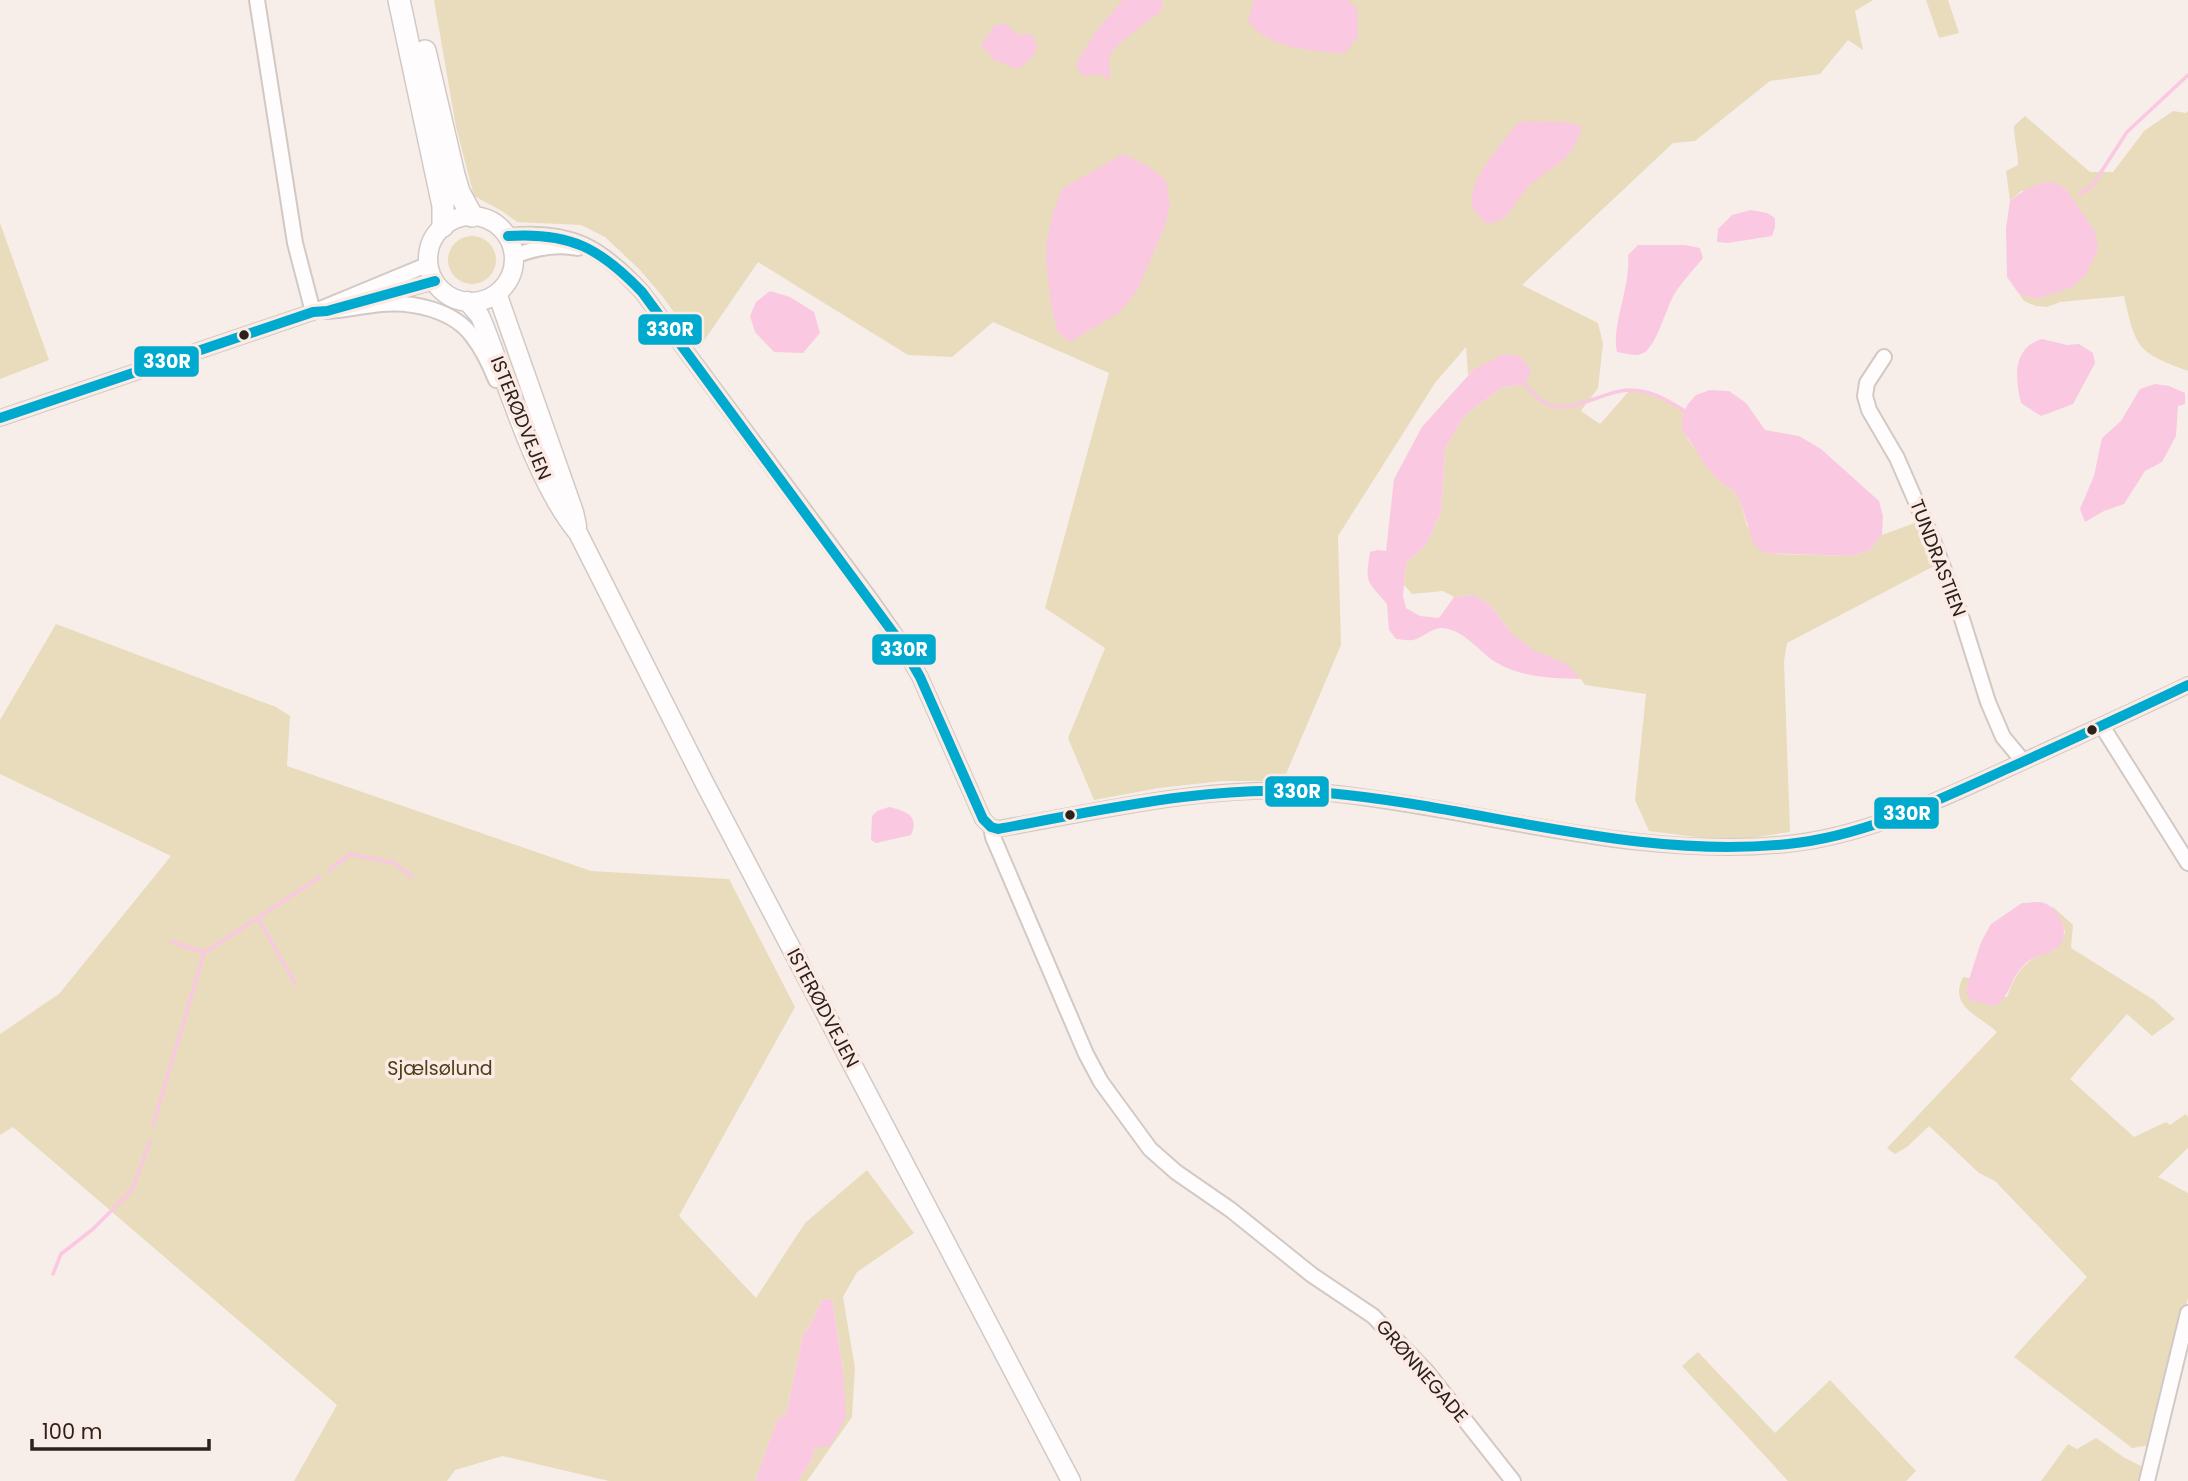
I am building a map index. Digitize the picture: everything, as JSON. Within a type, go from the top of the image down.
[{"type":"highway","points":[[399,0],[443,205],[443,226]]},
{"type":"highway","points":[[414,0],[454,175],[459,192],[472,216]]},
{"type":"main road","points":[[472,216],[490,220],[508,236],[514,256],[509,279],[497,293],[484,300],[467,301],[454,298],[443,290],[432,273],[430,246],[443,226],[461,217],[472,216]]},
{"type":"main road","name":"ISTERØDVEJEN","points":[[497,293],[574,512],[578,533]]},
{"type":"main road","name":"ISTERØDVEJEN","points":[[467,301],[480,316],[538,462],[562,514],[578,533],[705,784],[1071,1481]]},
{"type":"street","points":[[257,0],[295,243],[320,312]]},
{"type":"street","name":"GRØNNEGADE","points":[[508,236],[560,236],[594,248],[623,271],[647,299],[901,642],[920,677],[983,820],[991,827],[1086,1054],[1101,1082],[1150,1149],[1176,1172],[1231,1210],[1312,1275],[1373,1316],[1427,1372],[1513,1481]]},
{"type":"street","name":"GRØNNEGADE","points":[[514,256],[558,246],[582,249],[608,259]]},
{"type":"street","points":[[0,418],[432,273]]},
{"type":"street","points":[[320,312],[382,304],[411,304],[430,309],[460,325],[472,335],[489,363],[525,450],[538,462]]},
{"type":"street","name":"TUNDRASTIEN","points":[[1884,357],[1867,383],[1865,396],[1869,410],[1897,458],[1934,543],[1988,702],[2003,737],[2023,761]]},
{"type":"street","points":[[991,827],[998,830],[1116,806],[1199,794],[1278,791],[1327,793],[1378,800],[1631,841],[1739,848],[1791,843],[1877,825],[1932,804],[2188,685]]},
{"type":"street","points":[[2102,726],[2188,863]]},
{"type":"street","points":[[2147,1481],[2188,1313]]},
{"type":"green space","points":[[434,0],[1873,0],[1855,11],[1863,50],[1848,40],[1820,74],[1770,81],[1695,141],[1673,143],[1522,285],[1598,323],[1603,344],[1598,388],[1581,411],[1600,424],[1630,390],[1659,396],[1685,411],[1682,416],[1684,432],[1689,441],[1718,480],[1734,491],[1741,503],[1747,526],[1776,554],[1850,556],[1869,551],[1882,535],[1920,521],[1936,565],[1787,643],[1784,661],[1790,832],[1751,838],[1711,839],[1649,831],[1635,800],[1646,694],[1585,685],[1581,679],[1535,652],[1512,634],[1491,606],[1474,595],[1454,597],[1443,591],[1412,594],[1404,585],[1406,563],[1426,545],[1441,512],[1445,448],[1465,415],[1502,387],[1524,385],[1474,369],[1468,375],[1466,347],[1435,383],[1338,536],[1341,645],[1283,781],[1222,781],[1159,788],[1094,800],[1068,738],[1105,648],[1045,608],[1109,373],[993,322],[952,357],[908,355],[758,262],[699,348],[663,297],[640,270],[605,237],[581,225],[517,222],[474,196],[456,127]]},
{"type":"green space","points":[[1926,0],[1948,0],[1959,33],[1939,38]]},
{"type":"green space","points":[[2173,111],[2188,111],[2188,371],[2158,359],[2141,346],[2132,327],[2124,296],[2060,302],[2047,307],[2024,301],[2019,294],[2038,299],[2071,198],[2066,189],[2021,191],[2010,201],[2006,171],[2018,165],[2014,126],[2025,116],[2090,172],[2113,172],[2144,131]]},
{"type":"green space","points":[[0,223],[49,360],[0,379]]},
{"type":"green space","points":[[472,236],[489,243],[496,260],[489,277],[472,284],[455,277],[448,260],[455,243]]},
{"type":"green space","name":"Sjælsølund","points":[[56,624],[276,707],[290,716],[287,766],[591,871],[729,879],[795,1007],[679,1216],[756,1298],[805,1223],[867,1170],[914,1233],[857,1272],[843,1297],[855,1368],[852,1417],[807,1481],[798,1481],[813,1458],[814,1447],[843,1371],[832,1299],[822,1300],[803,1335],[786,1415],[778,1418],[755,1481],[609,1481],[503,1456],[455,1470],[447,1481],[294,1481],[337,1405],[13,1127],[0,1135],[0,1034],[59,994],[171,856],[0,774],[0,720]]},
{"type":"green space","points":[[2051,905],[2073,925],[2071,948],[2154,1000],[2175,1019],[2152,1036],[2127,1014],[2070,1079],[2134,1137],[2166,1122],[2170,1125],[2186,1114],[2188,1117],[2188,1148],[2158,1177],[2188,1193],[2188,1298],[2151,1445],[2132,1448],[2014,1357],[2087,1277],[1995,1181],[1979,1173],[1929,1126],[1907,1147],[1895,1154],[1887,1148],[1997,1032],[1962,1003],[1959,987],[1963,977],[1970,978],[1966,989],[2007,997],[2014,979],[2024,966],[2036,957],[2055,950],[2065,933],[2062,922]]},
{"type":"green space","points":[[1698,1352],[1775,1433],[1830,1380],[1916,1471],[1906,1481],[1788,1481],[1682,1366]]},
{"type":"green space","points":[[2096,1438],[2145,1468],[2142,1481],[2041,1481],[2068,1444],[2077,1449]]},
{"type":"shaded area","points":[[1123,0],[1162,0],[1162,10],[1112,51],[1109,57],[1108,80],[1100,74],[1084,76],[1076,67],[1077,62],[1096,31]]},
{"type":"shaded area","points":[[1254,0],[1347,0],[1357,8],[1358,37],[1344,54],[1279,43],[1257,31],[1248,21]]},
{"type":"shaded area","points":[[1006,24],[1019,35],[1032,34],[1037,45],[1035,54],[1019,69],[992,59],[988,51],[982,49],[992,27]]},
{"type":"shaded area","points":[[1518,122],[1565,122],[1582,127],[1565,159],[1532,184],[1506,216],[1487,224],[1473,208],[1474,187],[1487,163]]},
{"type":"shaded area","points":[[1123,154],[1146,165],[1166,180],[1170,205],[1166,223],[1138,289],[1120,312],[1070,342],[1057,331],[1051,305],[1046,257],[1053,211],[1063,188]]},
{"type":"shaded area","points":[[2054,182],[2066,189],[2096,233],[2098,249],[2087,273],[2072,287],[2038,299],[2019,294],[2007,277],[2006,228],[2010,201],[2030,187]]},
{"type":"shaded area","points":[[1751,210],[1767,213],[1775,218],[1772,236],[1728,243],[1717,242],[1718,229],[1732,215]]},
{"type":"shaded area","points":[[1638,245],[1685,245],[1700,248],[1703,258],[1675,293],[1650,347],[1642,354],[1635,355],[1617,352],[1616,342],[1627,280],[1628,255]]},
{"type":"shaded area","points":[[770,291],[790,297],[814,312],[820,333],[803,353],[774,352],[755,332],[750,316],[756,302]]},
{"type":"shaded area","points":[[2042,339],[2067,345],[2079,344],[2093,353],[2095,363],[2073,404],[2041,416],[2021,403],[2017,374],[2025,349]]},
{"type":"shaded area","points":[[1504,354],[1520,356],[1531,370],[1525,385],[1502,387],[1465,415],[1445,448],[1441,512],[1426,545],[1406,563],[1403,596],[1406,608],[1420,616],[1439,618],[1454,597],[1474,595],[1491,606],[1512,634],[1535,651],[1567,664],[1581,679],[1517,672],[1497,663],[1465,637],[1450,629],[1438,628],[1413,640],[1396,639],[1389,630],[1387,604],[1368,577],[1370,552],[1386,551],[1394,479],[1422,427],[1474,369]]},
{"type":"shaded area","points":[[2155,384],[2169,386],[2185,393],[2185,404],[2178,406],[2176,436],[2162,462],[2145,471],[2124,504],[2085,522],[2080,509],[2094,476],[2102,438],[2121,421],[2140,389]]},
{"type":"shaded area","points":[[1710,390],[1729,391],[1746,403],[1765,430],[1799,436],[1821,449],[1879,501],[1883,516],[1882,535],[1869,551],[1850,556],[1764,553],[1753,543],[1741,503],[1734,491],[1718,480],[1706,466],[1682,429],[1682,416],[1688,404],[1696,395]]},
{"type":"shaded area","points":[[889,807],[905,812],[912,818],[914,823],[911,835],[876,843],[871,840],[872,816]]},
{"type":"shaded area","points":[[2042,902],[2060,916],[2064,930],[2061,943],[2053,951],[2032,959],[2023,966],[2005,996],[1995,1006],[1969,1000],[1966,989],[1981,942],[1991,924],[2022,903]]},
{"type":"shaded area","points":[[832,1299],[843,1371],[846,1417],[830,1446],[814,1448],[813,1458],[798,1481],[755,1481],[778,1418],[786,1415],[803,1335],[822,1300]]},
{"type":"waterway","points":[[2080,194],[2092,186],[2127,132],[2188,75]]},
{"type":"waterway","points":[[1525,385],[1542,401],[1554,406],[1575,405],[1619,391],[1637,390],[1652,394],[1685,411]]},
{"type":"waterway","points":[[329,870],[350,854],[394,863],[412,877]]},
{"type":"waterway","points":[[153,1125],[204,953],[320,877]]},
{"type":"waterway","points":[[258,918],[295,983]]},
{"type":"waterway","points":[[172,942],[203,952]]},
{"type":"waterway","points":[[53,1274],[61,1254],[93,1229],[132,1190],[150,1141]]},
{"type":"transit line","name":"330R","points":[[508,236],[549,237],[582,246],[612,264],[642,292],[900,642],[920,677],[983,819],[991,827]]},
{"type":"transit line","name":"330R","points":[[0,418],[313,312],[327,311],[435,281]]},
{"type":"transit line","name":"330R","points":[[991,827],[998,829],[1162,800],[1286,791],[1386,800],[1615,839],[1730,847],[1788,844],[1845,833],[1901,815],[2188,685]]}]
